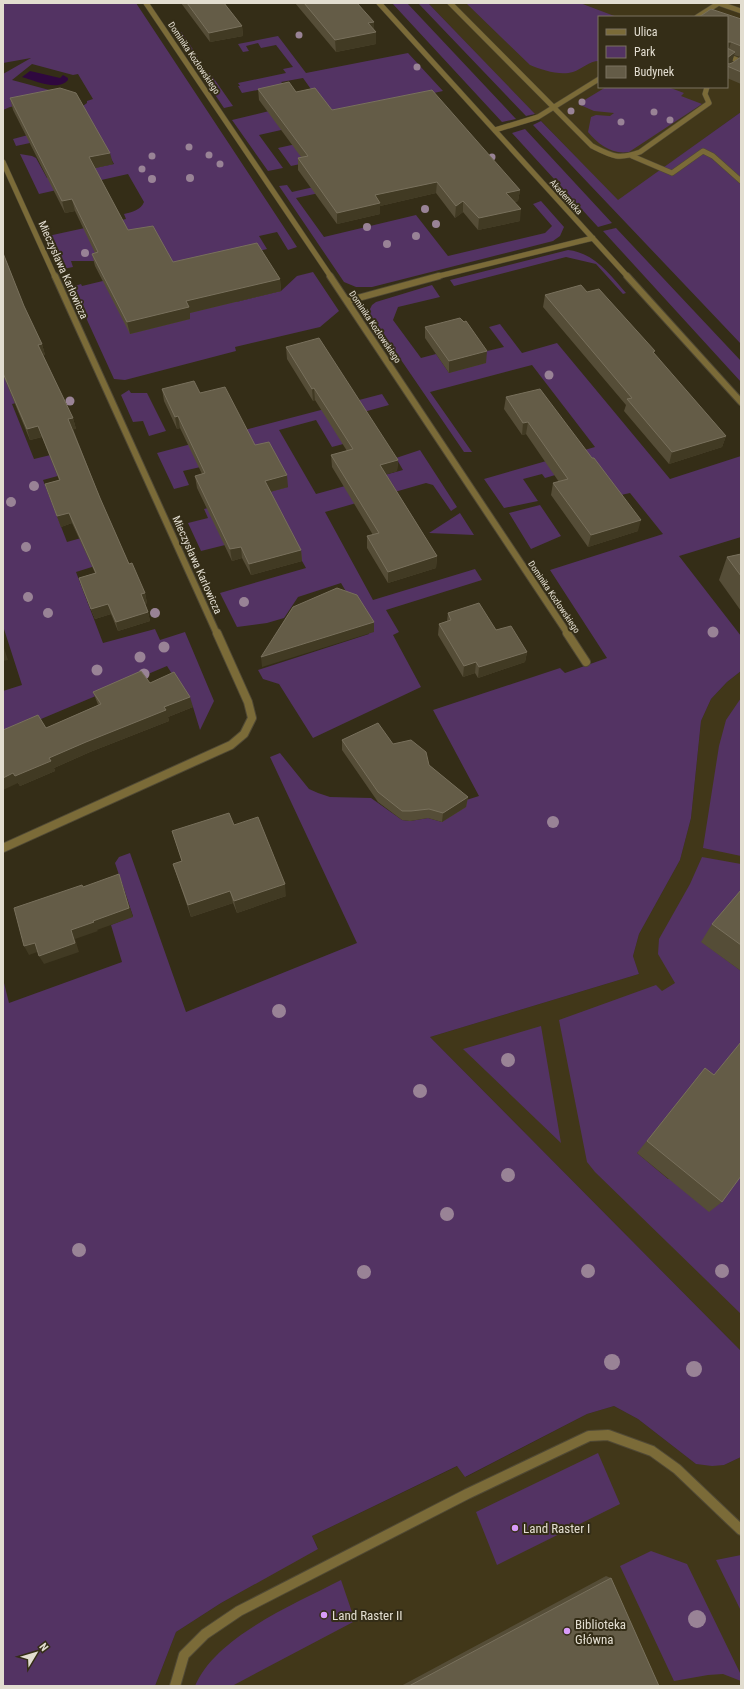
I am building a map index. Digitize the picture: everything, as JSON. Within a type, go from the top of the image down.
[{"type":"street","name":"Dominika Kozłowskiego","points":[[146,3],[347,301],[586,662]]},
{"type":"street","name":"Akademicka","points":[[379,3],[741,402]]},
{"type":"street","points":[[450,3],[520,72],[553,108],[597,149],[613,157],[621,158],[632,156],[709,104],[705,94],[707,88]]},
{"type":"street","points":[[699,16],[719,3],[741,11]]},
{"type":"street","points":[[728,56],[740,61],[728,71]]},
{"type":"street","points":[[495,130],[524,122],[553,108],[598,80]]},
{"type":"street","points":[[632,156],[672,173],[703,151],[713,156],[741,181]]},
{"type":"street","name":"Mieczysława Karłowicza","points":[[3,162],[248,702],[252,718],[244,734],[231,745],[3,848]]},
{"type":"street","points":[[347,301],[459,271],[593,238]]},
{"type":"street","points":[[175,1686],[184,1655],[205,1634],[239,1611],[460,1498],[589,1436],[608,1435],[652,1451],[677,1469],[741,1530]]},
{"type":"shaded area","points":[[428,3],[741,3],[741,112],[618,201]]},
{"type":"shaded area","points":[[30,71],[60,78],[63,75],[68,78],[68,80],[58,85],[52,85],[22,77]]},
{"type":"shaded area","points":[[741,671],[741,1351],[430,1037],[639,974],[633,956],[639,934],[680,860],[691,818],[701,721],[711,699],[727,682]]},
{"type":"shaded area","points":[[614,1406],[638,1419],[696,1464],[724,1465],[741,1457],[741,1686],[155,1686],[176,1632],[221,1603],[318,1548],[312,1536],[458,1466],[466,1477],[587,1414]]},
{"type":"green space","points":[[3,3],[136,3],[297,247],[288,250],[277,232],[259,236],[267,249],[234,257],[236,302],[281,291],[297,276],[313,272],[339,311],[320,327],[235,347],[236,351],[125,380],[114,379],[72,287],[81,284],[82,286],[169,265],[110,256],[94,261],[71,261],[73,267],[63,269],[48,236],[126,219],[124,214],[138,209],[144,202],[128,174],[39,194],[20,154],[36,158],[47,178],[114,164],[95,129],[16,146],[13,139],[32,134],[80,108],[87,103],[87,101],[93,99],[78,74],[73,75],[32,64],[12,80],[53,91],[46,100],[10,107],[3,110],[3,74],[31,58],[3,63]]},
{"type":"green space","points":[[392,3],[407,3],[516,119],[502,122]]},
{"type":"green space","points":[[418,3],[428,3],[535,114],[526,116]]},
{"type":"green space","points":[[466,3],[580,3],[614,16],[598,16],[598,61],[592,62],[576,71],[568,73],[557,73],[530,65]]},
{"type":"green space","points":[[181,32],[198,57],[190,58],[174,34]]},
{"type":"green space","points":[[278,36],[306,73],[408,53],[443,91],[364,108],[388,178],[296,198],[324,237],[416,215],[448,256],[545,233],[552,226],[533,204],[541,201],[564,227],[560,236],[553,241],[372,287],[356,287],[344,282],[279,186],[287,185],[292,192],[375,173],[334,118],[259,135],[283,168],[268,171],[232,120],[318,99],[303,78],[281,82],[284,85],[242,93],[238,83],[286,73],[283,69],[293,67],[276,45],[261,48],[258,43],[246,46],[249,51],[243,52],[238,44]]},
{"type":"green space","points":[[210,73],[233,106],[224,108],[201,74]]},
{"type":"green space","points":[[604,88],[671,88],[684,93],[681,96],[702,104],[629,152],[617,152],[606,148],[596,141],[588,132],[591,117],[596,115],[610,116],[614,113],[594,111],[578,104]]},
{"type":"green space","points":[[741,112],[741,344],[533,125],[541,121],[618,200]]},
{"type":"green space","points":[[525,129],[612,223],[598,227],[512,133]]},
{"type":"green space","points":[[332,136],[305,163],[291,166],[278,148]]},
{"type":"green space","points":[[616,228],[741,361],[741,382],[603,231]]},
{"type":"green space","points":[[568,250],[586,255],[594,260],[626,293],[623,294],[596,264],[566,257],[454,286],[450,280]]},
{"type":"green space","points":[[432,285],[440,297],[398,307],[393,320],[421,358],[436,354],[449,373],[479,353],[504,347],[489,327],[500,324],[522,353],[557,343],[670,479],[741,456],[741,537],[679,556],[741,636],[741,671],[727,682],[711,699],[701,721],[691,818],[680,860],[639,934],[633,956],[639,974],[430,1037],[741,1351],[741,1457],[724,1465],[712,1466],[696,1464],[638,1419],[614,1406],[587,1414],[465,1477],[457,1466],[312,1536],[318,1549],[221,1603],[176,1632],[155,1686],[3,1686],[3,979],[9,1003],[122,962],[111,925],[133,916],[115,863],[119,857],[130,853],[186,1012],[357,943],[270,757],[280,753],[309,789],[318,793],[330,797],[371,798],[402,820],[410,821],[428,818],[442,822],[460,802],[479,796],[433,710],[560,668],[565,673],[607,658],[550,570],[663,534],[630,493],[612,497],[579,468],[545,478],[542,474],[523,479],[538,501],[504,508],[484,479],[595,447],[532,365],[430,392],[472,452],[464,452],[369,311],[372,305],[376,302]]},
{"type":"green space","points":[[39,369],[50,395],[12,404],[34,459],[67,451],[76,471],[43,480],[67,542],[102,532],[114,560],[76,572],[103,643],[155,629],[160,640],[185,632],[214,701],[200,730],[193,707],[167,666],[3,735],[3,691],[22,685],[3,626],[3,377]]},
{"type":"green space","points":[[129,390],[131,393],[147,393],[166,431],[149,436],[143,421],[133,422],[121,395]]},
{"type":"green space","points":[[382,394],[389,405],[360,413],[347,443],[332,447],[316,420],[279,430],[316,494],[403,470],[396,458],[420,450],[457,507],[451,511],[433,485],[426,483],[325,512],[373,600],[475,569],[482,580],[386,610],[399,632],[393,635],[421,687],[313,738],[279,684],[263,679],[258,670],[369,634],[354,605],[341,583],[298,597],[284,618],[267,623],[237,627],[220,593],[306,568],[302,561],[225,545],[201,551],[188,523],[208,518],[204,509],[288,487],[205,466],[183,471],[189,485],[174,489],[157,453]]},
{"type":"green space","points":[[540,505],[561,536],[531,549],[509,513]]},
{"type":"green space","points":[[460,513],[474,535],[429,533]]},
{"type":"green space","points":[[741,698],[741,856],[703,848],[719,746],[726,720]]},
{"type":"green space","points":[[702,857],[741,864],[741,896],[702,942],[741,971],[741,1042],[710,1081],[637,1153],[668,1179],[737,1175],[741,1179],[741,1314],[595,1172],[587,1162],[559,1020],[656,985],[662,991],[675,983],[658,954],[659,939],[690,884]]},
{"type":"green space","points":[[541,1026],[561,1143],[463,1049]]},
{"type":"green space","points":[[598,1453],[620,1504],[497,1565],[476,1512]]},
{"type":"green space","points":[[651,1551],[687,1564],[741,1675],[741,1681],[723,1674],[674,1681],[620,1566]]},
{"type":"green space","points":[[741,1555],[741,1611],[716,1560]]},
{"type":"green space","points":[[341,1580],[355,1621],[232,1686],[195,1686],[205,1668],[220,1652],[238,1637],[280,1611]]},
{"type":"building","points":[[187,3],[224,3],[242,26],[209,33]]},
{"type":"building","points":[[304,3],[357,3],[374,22],[368,23],[376,32],[335,40]]},
{"type":"building","points":[[711,9],[741,19],[741,46],[728,42],[728,16],[700,16]]},
{"type":"building","points":[[728,48],[735,52],[728,57]]},
{"type":"building","points":[[741,57],[741,72],[728,66],[728,64],[732,63]]},
{"type":"building","points":[[289,82],[296,92],[315,88],[332,110],[432,90],[520,190],[506,193],[521,209],[479,218],[463,201],[456,206],[437,182],[375,195],[380,203],[337,213],[298,158],[308,156],[258,89]]},
{"type":"building","points":[[60,88],[76,93],[110,153],[89,157],[128,230],[153,226],[173,262],[257,243],[280,279],[186,301],[189,307],[127,322],[92,254],[98,252],[72,199],[62,201],[10,98]]},
{"type":"building","points":[[3,253],[24,306],[42,344],[38,345],[73,418],[68,419],[100,498],[129,564],[132,563],[145,593],[141,594],[148,612],[116,622],[108,604],[91,609],[79,578],[96,573],[69,513],[57,516],[45,484],[60,480],[38,426],[27,429],[3,373]]},
{"type":"building","points":[[581,285],[587,292],[599,289],[655,351],[653,352],[726,436],[672,452],[627,399],[632,398],[545,295]]},
{"type":"building","points":[[460,318],[464,322],[466,321],[487,351],[449,361],[425,327]]},
{"type":"building","points":[[319,338],[398,460],[380,465],[437,556],[388,572],[367,536],[379,533],[331,455],[353,449],[314,388],[312,389],[286,347]]},
{"type":"building","points":[[194,381],[200,393],[225,387],[255,445],[269,442],[287,475],[265,481],[301,550],[249,564],[241,547],[230,549],[195,476],[205,473],[178,416],[175,417],[162,389]]},
{"type":"building","points":[[540,389],[641,520],[591,535],[553,483],[568,479],[528,422],[523,423],[506,397]]},
{"type":"building","points":[[741,554],[741,576],[727,557]]},
{"type":"building","points":[[337,588],[357,595],[374,622],[261,657],[293,607]]},
{"type":"building","points":[[479,603],[496,630],[511,626],[527,652],[479,667],[476,662],[464,666],[439,624],[451,620],[448,613]]},
{"type":"building","points":[[141,671],[150,683],[174,672],[190,697],[164,707],[166,710],[49,758],[51,761],[15,776],[13,773],[3,778],[3,730],[38,715],[46,728],[101,704],[93,692]]},
{"type":"building","points":[[378,723],[393,744],[411,740],[426,752],[429,765],[468,797],[443,813],[429,809],[402,811],[378,792],[342,740]]},
{"type":"building","points":[[229,813],[234,825],[258,817],[285,884],[234,901],[230,891],[188,905],[173,864],[182,861],[172,831]]},
{"type":"building","points":[[119,874],[129,908],[71,930],[75,943],[39,956],[35,943],[24,946],[14,908],[82,885],[83,887]]},
{"type":"building","points":[[741,890],[741,945],[712,924]]},
{"type":"building","points":[[741,1042],[741,1176],[722,1202],[647,1141],[705,1068],[714,1075]]},
{"type":"building","name":"Biblioteka Główna","points":[[611,1578],[659,1686],[409,1686]]},
{"type":"place","name":"Land Raster I","points":[[515,1528]]},
{"type":"place","name":"Land Raster II","points":[[324,1615]]},
{"type":"place","name":"Biblioteka Główna","points":[[567,1631]]}]
